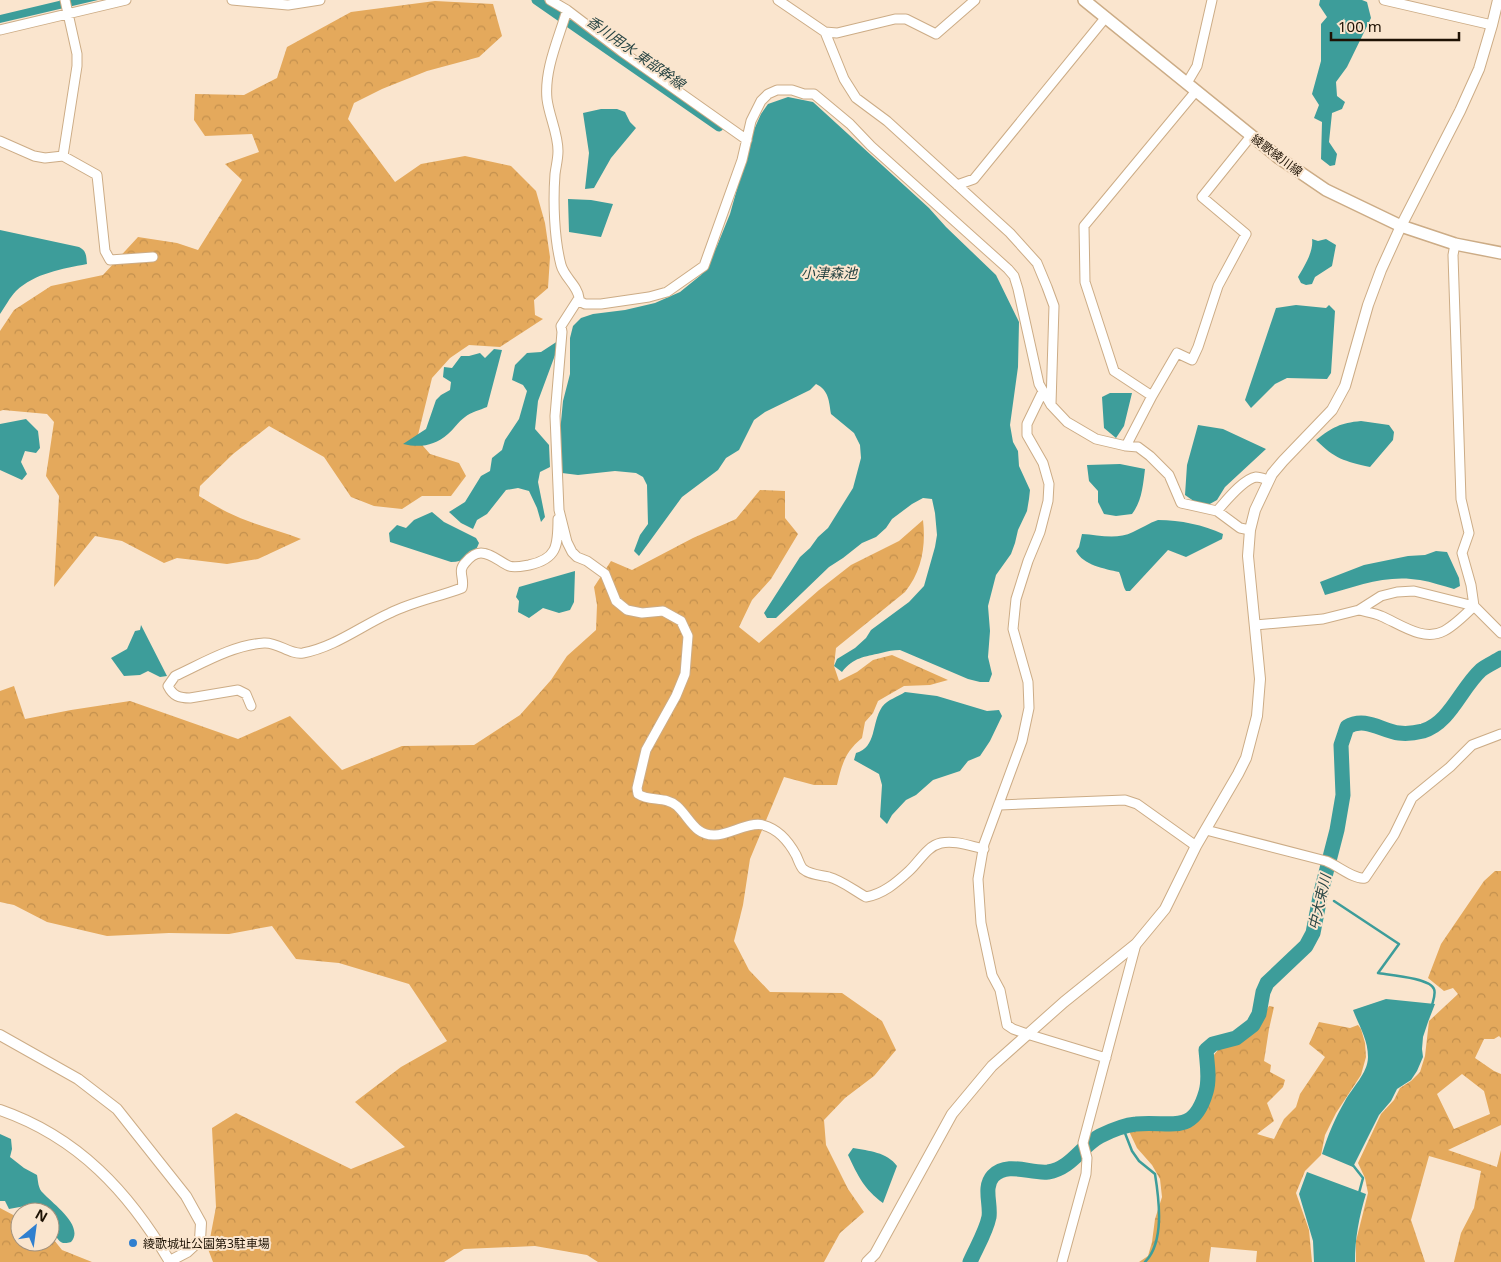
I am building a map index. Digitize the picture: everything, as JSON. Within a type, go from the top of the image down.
[{"type":"main road","name":"綾歌綾川線","points":[[1084,0],[1251,136],[1287,164],[1326,190],[1401,226],[1455,244],[1501,253]]},
{"type":"street","points":[[63,156],[77,66],[77,54],[65,0]]},
{"type":"street","points":[[0,30],[68,12],[126,0]]},
{"type":"street","points":[[232,0],[288,5],[320,0]]},
{"type":"street","points":[[550,0],[567,10],[621,51],[747,140]]},
{"type":"street","points":[[778,0],[825,32],[837,33],[895,19],[906,19],[936,34],[976,0]]},
{"type":"street","points":[[1152,396],[1114,371],[1085,282],[1084,226],[1191,87],[1212,0]]},
{"type":"street","points":[[1384,0],[1492,25]]},
{"type":"street","points":[[867,1262],[875,1254],[952,1114],[992,1066],[1064,1002],[1136,944],[1165,909],[1196,846],[1238,774],[1251,740],[1260,697],[1260,678],[1248,556],[1250,530],[1255,510],[1268,480],[1282,461],[1332,410],[1340,397],[1350,372],[1368,305],[1381,270],[1401,226],[1460,111],[1478,69],[1498,0]]},
{"type":"street","points":[[251,706],[246,694],[238,690],[182,698],[171,692],[168,686],[175,676],[242,646],[264,642],[274,643],[298,653],[304,652],[327,645],[368,626],[390,612],[462,588],[462,567],[472,556],[480,553],[488,554],[512,567],[535,563],[548,558],[556,549],[559,510],[555,416],[561,326],[579,301],[579,294],[561,266],[554,200],[558,151],[547,100],[547,83],[555,47],[567,10]]},
{"type":"street","points":[[956,184],[974,179],[1106,18]]},
{"type":"street","points":[[825,32],[844,79],[856,98],[887,121],[1010,233],[1037,263],[1054,306],[1051,405]]},
{"type":"street","points":[[579,301],[585,304],[601,304],[650,297],[667,292],[704,266],[742,160],[751,120],[761,101],[768,94],[777,90],[792,90],[804,94],[814,94],[850,124],[1014,276],[1040,384],[1051,405],[1062,418],[1096,438],[1126,446],[1138,447],[1169,475],[1181,503],[1217,511],[1240,528],[1250,530]]},
{"type":"street","points":[[1126,446],[1177,353],[1192,360],[1218,286],[1246,234],[1202,197],[1251,136]]},
{"type":"street","points":[[0,141],[34,156],[45,158],[63,156],[97,176],[105,251],[110,260],[153,257]]},
{"type":"street","points":[[1455,244],[1460,480],[1461,499],[1468,533],[1462,553],[1471,585],[1474,606]]},
{"type":"street","points":[[1043,391],[1027,424],[1027,435],[1043,463],[1049,484],[1048,501],[1040,532],[1028,561],[1016,599],[1014,629],[1028,682],[1029,708],[1022,741],[984,849],[978,879],[981,923],[992,975],[1000,990],[1007,1025],[1027,1034],[1106,1058]]},
{"type":"street","points":[[1217,511],[1237,489],[1248,481],[1256,477],[1268,480]]},
{"type":"street","points":[[559,510],[567,542],[572,552],[605,574],[616,601],[627,610],[642,612],[663,611],[680,621],[688,636],[685,674],[676,696],[646,750],[637,788],[638,794],[650,800],[666,800],[676,806],[696,830],[706,835],[717,835],[756,824],[764,825],[781,834],[804,869],[815,875],[831,878],[866,897],[879,894],[909,871],[934,846],[941,843],[953,842],[984,849]]},
{"type":"street","points":[[1255,625],[1323,619],[1359,610],[1381,596],[1397,592],[1414,591],[1474,606],[1501,633]]},
{"type":"street","points":[[1359,610],[1380,615],[1410,630],[1423,634],[1442,632],[1459,621],[1474,606]]},
{"type":"street","points":[[1206,830],[1329,862],[1359,878],[1365,878],[1394,836],[1412,798],[1450,767],[1472,745],[1501,734]]},
{"type":"street","points":[[1000,805],[1125,800],[1137,804],[1196,846]]},
{"type":"street","points":[[1062,1262],[1086,1174],[1088,1158],[1083,1143],[1136,944]]},
{"type":"street","points":[[0,1035],[78,1079],[117,1109],[186,1196],[201,1223],[200,1240],[187,1252],[170,1262],[121,1192],[98,1168],[37,1126],[0,1110]]},
{"type":"green space","points":[[435,1],[493,4],[502,36],[479,57],[427,71],[382,89],[354,103],[348,119],[395,182],[421,164],[465,156],[511,166],[536,191],[545,223],[550,257],[548,288],[534,300],[535,315],[543,319],[500,347],[469,345],[450,358],[432,378],[417,439],[430,454],[459,463],[466,476],[451,496],[422,496],[402,509],[374,506],[351,497],[324,457],[269,426],[233,454],[200,486],[199,496],[242,519],[301,539],[258,559],[227,564],[177,558],[164,563],[122,541],[95,536],[54,587],[59,496],[46,476],[54,422],[47,414],[0,411],[0,331],[14,310],[51,286],[103,275],[138,237],[177,243],[198,250],[242,180],[225,164],[259,152],[252,134],[205,136],[194,120],[195,94],[244,95],[277,78],[287,47],[351,12]]},
{"type":"green space","points":[[760,490],[785,491],[785,518],[798,534],[771,579],[752,600],[739,627],[759,643],[819,590],[851,565],[899,541],[923,520],[922,558],[911,584],[905,592],[836,648],[834,666],[839,681],[857,672],[873,660],[892,655],[948,680],[930,685],[904,686],[878,701],[873,713],[865,722],[862,738],[856,743],[845,759],[837,785],[814,785],[784,777],[750,859],[743,905],[734,941],[749,970],[770,992],[842,993],[882,1021],[896,1050],[874,1076],[845,1098],[824,1120],[826,1145],[848,1189],[864,1212],[840,1233],[824,1262],[598,1262],[587,1255],[535,1246],[464,1249],[444,1262],[213,1262],[208,1249],[216,1207],[212,1128],[236,1113],[351,1169],[405,1147],[355,1102],[401,1067],[447,1041],[409,984],[339,963],[296,959],[272,926],[229,934],[169,933],[107,936],[47,922],[14,905],[0,902],[0,691],[14,686],[25,719],[130,701],[238,739],[290,716],[342,770],[402,746],[474,745],[520,715],[551,680],[567,656],[596,630],[597,605],[594,587],[611,561],[632,570],[693,538],[736,519]]},
{"type":"green space","points":[[1495,871],[1501,871],[1501,1038],[1499,1036],[1494,1039],[1484,1039],[1475,1058],[1501,1074],[1501,1125],[1448,1150],[1497,1167],[1501,1150],[1501,1262],[1454,1262],[1461,1233],[1474,1208],[1481,1171],[1429,1156],[1411,1220],[1425,1262],[1356,1262],[1356,1241],[1368,1193],[1365,1178],[1358,1163],[1381,1114],[1394,1100],[1400,1088],[1420,1072],[1425,1056],[1429,1021],[1458,994],[1453,988],[1444,991],[1428,978],[1441,944],[1484,881]],"holes":[[[1462,1074],[1484,1091],[1490,1114],[1454,1129],[1437,1094]]]},
{"type":"green space","points":[[1269,1006],[1274,1007],[1264,1061],[1271,1065],[1270,1072],[1285,1080],[1283,1087],[1267,1103],[1274,1121],[1257,1134],[1274,1139],[1284,1119],[1296,1107],[1300,1094],[1325,1057],[1309,1044],[1319,1022],[1350,1028],[1358,1025],[1365,1043],[1366,1057],[1361,1075],[1336,1113],[1325,1135],[1321,1155],[1305,1171],[1296,1193],[1309,1230],[1312,1262],[1256,1262],[1257,1251],[1211,1247],[1209,1262],[1139,1262],[1148,1256],[1155,1219],[1162,1197],[1160,1179],[1152,1165],[1137,1148],[1128,1129],[1181,1126],[1192,1122],[1200,1114],[1209,1091],[1210,1060],[1218,1050],[1243,1036],[1258,1023]]},
{"type":"green space","points":[[0,1208],[10,1213],[10,1252],[60,1252],[60,1248],[92,1262],[0,1262]]},
{"type":"water","points":[[63,0],[98,0],[0,23],[0,15]]},
{"type":"water","points":[[1320,0],[1362,0],[1367,2],[1371,18],[1347,67],[1336,82],[1337,96],[1345,102],[1342,109],[1332,113],[1329,142],[1337,154],[1335,165],[1330,166],[1321,159],[1322,122],[1314,118],[1319,105],[1312,94],[1321,61],[1321,24],[1327,17],[1319,5]]},
{"type":"water","name":"小津森池","points":[[788,97],[813,102],[929,208],[996,275],[1019,322],[1018,367],[1010,425],[1013,442],[1018,451],[1019,466],[1030,490],[1027,511],[1018,530],[1011,554],[996,575],[988,606],[990,631],[988,657],[992,674],[989,682],[968,679],[900,650],[860,658],[851,663],[842,672],[834,666],[837,659],[855,648],[866,638],[871,630],[909,602],[924,586],[937,535],[932,499],[923,498],[912,504],[892,519],[876,537],[862,543],[829,567],[776,618],[767,618],[764,613],[800,557],[828,528],[853,488],[861,458],[860,445],[854,433],[831,414],[826,393],[816,384],[810,390],[765,412],[754,420],[739,450],[726,458],[718,470],[682,497],[639,556],[634,551],[640,535],[648,524],[647,485],[643,477],[636,473],[615,471],[578,475],[562,473],[557,436],[570,374],[570,338],[573,326],[581,318],[593,314],[625,310],[655,303],[680,292],[701,275],[717,246],[730,214],[753,132],[761,114],[768,104]]},
{"type":"water","points":[[601,109],[617,109],[625,112],[630,122],[636,128],[611,158],[594,188],[585,189],[589,153],[583,113]]},
{"type":"water","points":[[568,199],[591,200],[613,204],[601,237],[569,232]]},
{"type":"water","points":[[0,230],[79,247],[85,252],[87,264],[49,273],[23,285],[16,291],[0,314]]},
{"type":"water","points":[[1312,239],[1318,241],[1326,239],[1336,245],[1332,266],[1315,277],[1312,284],[1306,285],[1301,283],[1298,277],[1310,254]]},
{"type":"water","points":[[1296,305],[1326,308],[1329,305],[1335,311],[1331,373],[1327,379],[1287,378],[1275,384],[1251,408],[1245,400],[1276,308]]},
{"type":"water","points":[[561,339],[538,401],[535,429],[549,445],[550,467],[540,472],[538,482],[545,517],[541,522],[529,491],[518,488],[506,490],[487,514],[477,520],[473,529],[461,523],[449,512],[465,502],[481,476],[490,471],[492,458],[502,450],[505,440],[519,419],[527,391],[523,385],[512,380],[515,365],[527,353],[541,352]]},
{"type":"water","points":[[494,349],[502,350],[487,407],[467,415],[448,434],[437,441],[421,446],[403,444],[426,429],[436,400],[450,390],[451,382],[443,377],[444,367],[452,368],[461,356],[480,353],[485,358]]},
{"type":"water","points":[[1110,393],[1132,393],[1124,426],[1116,438],[1104,428],[1102,397]]},
{"type":"water","points":[[26,419],[38,431],[40,448],[36,453],[25,451],[21,462],[27,474],[22,480],[0,470],[0,424]]},
{"type":"water","points":[[1361,421],[1389,425],[1394,432],[1393,440],[1370,467],[1340,458],[1316,440],[1337,426]]},
{"type":"water","points":[[1198,425],[1223,429],[1266,449],[1225,487],[1217,500],[1208,505],[1198,504],[1185,495],[1187,465]]},
{"type":"water","points":[[1120,464],[1145,469],[1140,498],[1132,514],[1116,516],[1104,514],[1098,502],[1098,491],[1089,481],[1087,465]]},
{"type":"water","points":[[432,512],[444,522],[476,538],[479,543],[472,554],[460,561],[451,562],[390,542],[389,533],[397,525],[406,528],[414,520]]},
{"type":"water","points":[[1158,520],[1183,522],[1208,528],[1223,534],[1222,539],[1186,557],[1168,550],[1130,591],[1126,591],[1119,572],[1089,563],[1079,556],[1076,551],[1082,534],[1121,536]]},
{"type":"water","points":[[1436,551],[1447,552],[1459,578],[1460,586],[1454,589],[1420,580],[1396,579],[1372,582],[1325,595],[1320,582],[1364,565],[1408,556],[1425,555]]},
{"type":"water","points":[[575,571],[574,602],[570,610],[559,613],[543,608],[529,618],[518,612],[519,601],[516,597],[519,587]]},
{"type":"water","points":[[141,625],[167,676],[160,677],[148,671],[140,675],[124,676],[111,658],[127,649],[135,631],[140,630]]},
{"type":"water","points":[[905,692],[937,696],[987,711],[999,710],[1002,716],[990,741],[980,756],[968,761],[960,771],[933,780],[916,795],[906,800],[892,815],[887,824],[880,817],[882,785],[879,774],[854,760],[856,753],[863,750],[871,740],[884,704]]},
{"type":"water","points":[[1386,999],[1435,1004],[1423,1037],[1423,1057],[1417,1071],[1411,1080],[1397,1089],[1391,1101],[1379,1115],[1353,1167],[1322,1154],[1338,1114],[1363,1075],[1367,1063],[1366,1044],[1353,1010]]},
{"type":"water","points":[[0,1134],[11,1139],[12,1149],[10,1157],[37,1175],[41,1191],[53,1202],[10,1202],[9,1209],[5,1201],[0,1201]]},
{"type":"water","points":[[853,1148],[883,1155],[897,1166],[883,1203],[871,1193],[858,1176],[848,1155]]},
{"type":"water","points":[[1307,1172],[1366,1194],[1358,1228],[1355,1262],[1314,1262],[1313,1241],[1299,1194]]},
{"type":"water","points":[[60,1209],[71,1222],[74,1229],[74,1236],[71,1242],[63,1243],[60,1241]]},
{"type":"waterway","name":"香川用水 東部幹線","points":[[536,0],[719,127]]},
{"type":"waterway","name":"中大束川","points":[[970,1262],[988,1223],[988,1185],[993,1176],[999,1172],[1005,1169],[1041,1172],[1056,1170],[1064,1166],[1093,1140],[1113,1130],[1136,1124],[1179,1123],[1187,1121],[1194,1115],[1201,1106],[1208,1082],[1206,1050],[1213,1044],[1236,1038],[1253,1025],[1259,1014],[1263,992],[1267,983],[1306,946],[1313,933],[1321,892],[1337,830],[1343,795],[1341,745],[1347,727],[1360,723],[1399,733],[1414,733],[1432,727],[1448,713],[1474,677],[1481,670],[1501,658]]},
{"type":"waterway","points":[[1334,901],[1399,944],[1378,973],[1418,980],[1431,985],[1435,993],[1432,1005]]},
{"type":"waterway","points":[[1123,1128],[1132,1151],[1139,1161],[1155,1174],[1159,1208],[1158,1232],[1156,1243],[1145,1262]]},
{"type":"waterway","points":[[1352,1164],[1363,1178],[1359,1193]]},
{"type":"place","name":"綾歌城址公園第3駐車場","points":[[133,1243]]}]
